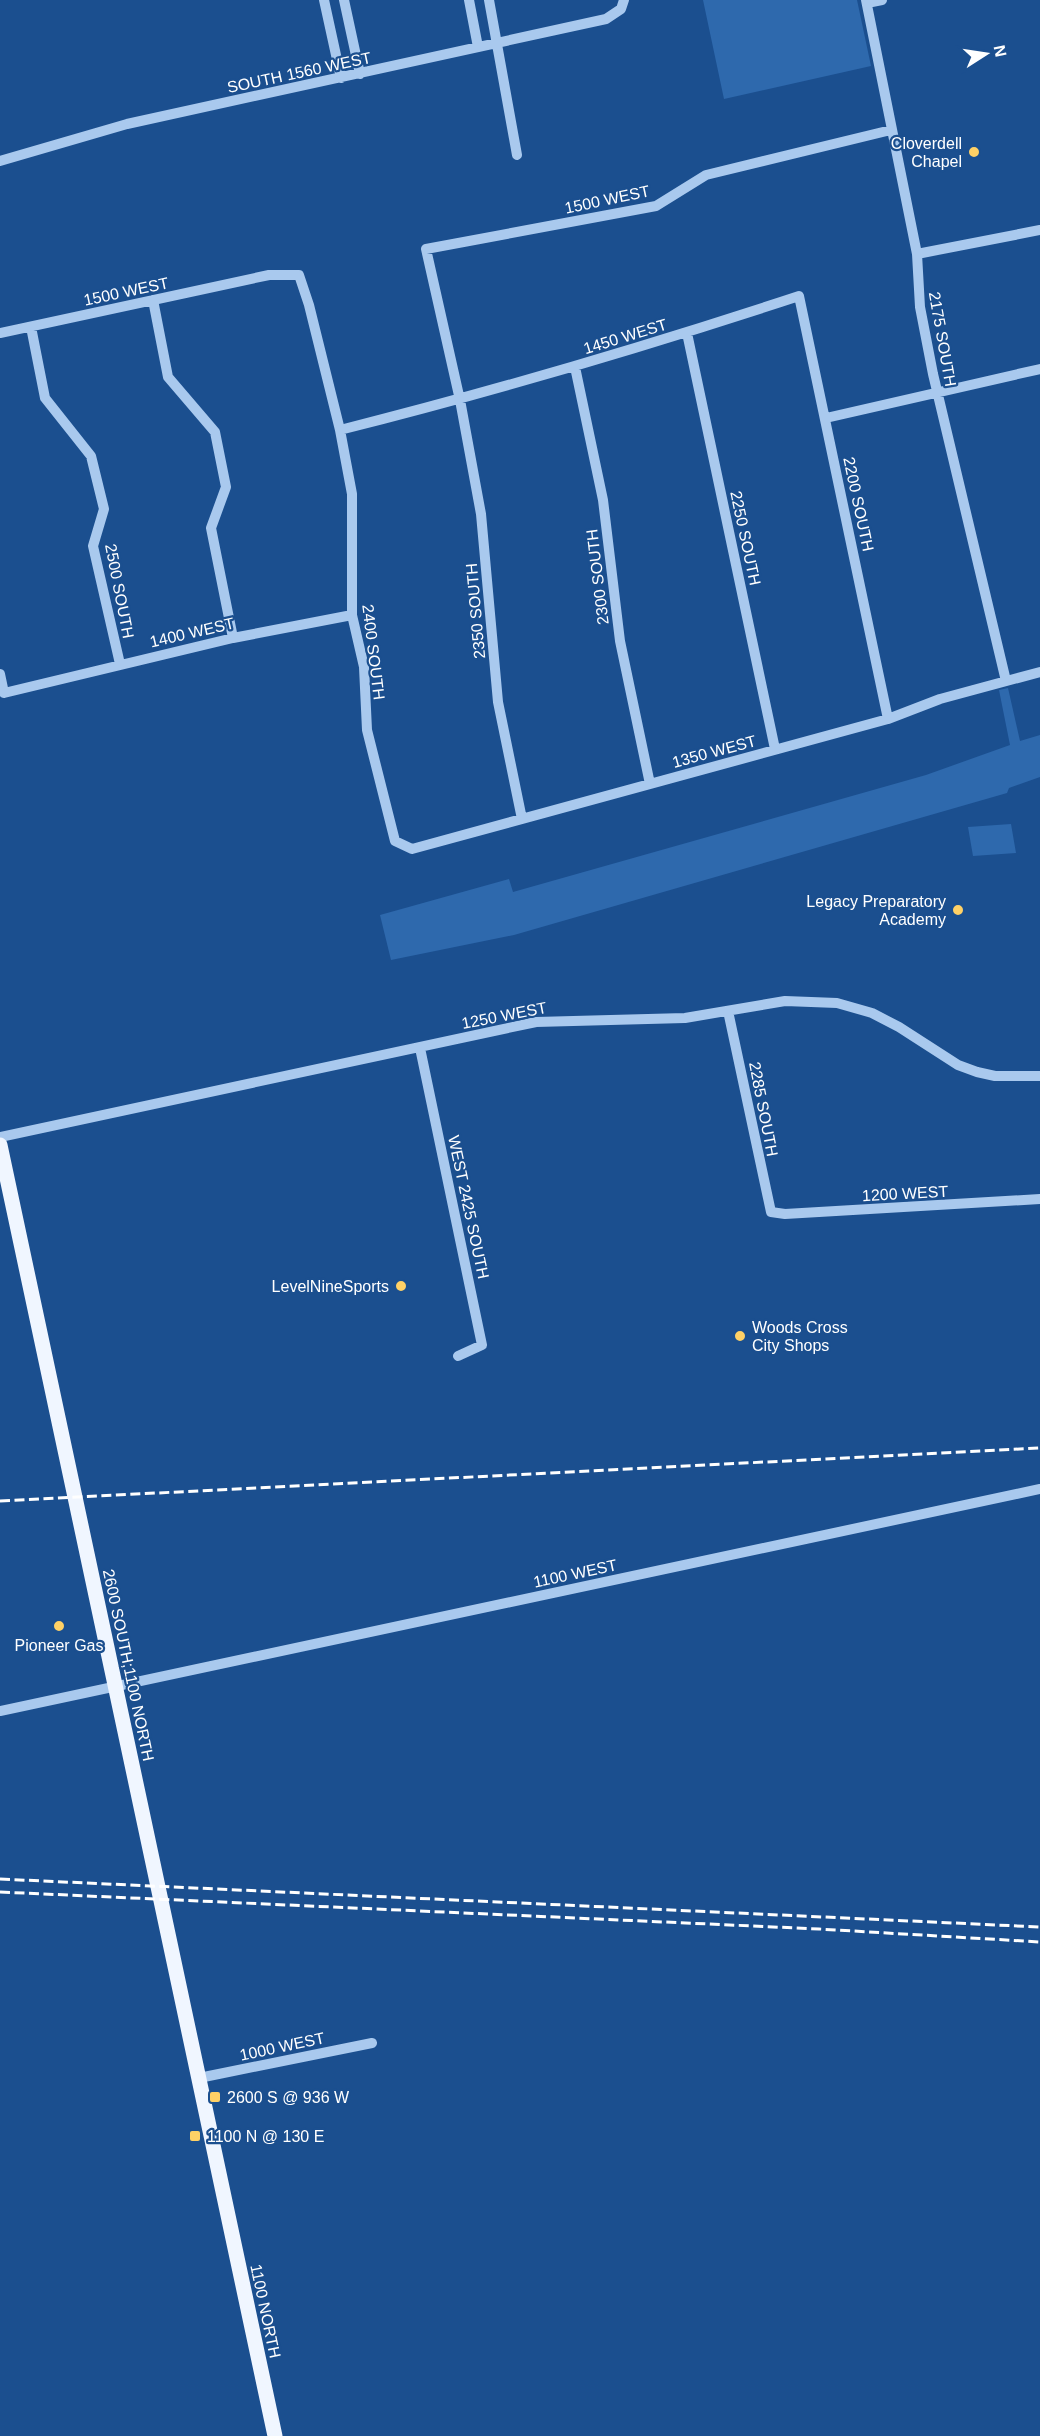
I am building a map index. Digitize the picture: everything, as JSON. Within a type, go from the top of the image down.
[{"type":"main road","name":"2600 SOUTH;1100 NORTH","points":[[0,1145],[223,2193]]},
{"type":"main road","name":"1100 NORTH","points":[[223,2193],[276,2436]]},
{"type":"street","points":[[324,0],[341,78]]},
{"type":"street","points":[[344,0],[360,74]]},
{"type":"street","points":[[469,0],[478,46]]},
{"type":"street","points":[[489,0],[518,155]]},
{"type":"street","name":"SOUTH 1560 WEST","points":[[0,161],[127,124],[606,19],[621,9],[624,0]]},
{"type":"street","points":[[866,2],[882,0]]},
{"type":"street","name":"2175 SOUTH","points":[[866,2],[917,254],[920,307],[937,392],[1006,681]]},
{"type":"street","name":"1500 WEST","points":[[426,249],[657,206],[706,174],[891,130]]},
{"type":"street","points":[[917,254],[1040,230]]},
{"type":"street","name":"2350 SOUTH","points":[[426,249],[460,400],[481,514],[498,702],[522,819]]},
{"type":"street","name":"1500 WEST","points":[[0,333],[269,275],[298,275],[309,305],[340,429]]},
{"type":"street","name":"1450 WEST","points":[[460,400],[687,333],[798,296]]},
{"type":"street","name":"2200 SOUTH","points":[[798,296],[826,418],[888,719]]},
{"type":"street","points":[[153,300],[168,376],[215,432],[226,487],[210,528],[233,638]]},
{"type":"street","name":"2500 SOUTH","points":[[31,327],[45,398],[91,456],[104,509],[93,546],[120,664]]},
{"type":"street","name":"2250 SOUTH","points":[[687,333],[776,749]]},
{"type":"street","name":"2300 SOUTH","points":[[575,367],[603,500],[620,641],[650,784]]},
{"type":"street","points":[[826,418],[1040,369]]},
{"type":"street","points":[[340,429],[460,400]]},
{"type":"street","name":"2400 SOUTH","points":[[340,429],[352,494],[352,615],[364,667],[367,730],[395,841]]},
{"type":"street","name":"1400 WEST","points":[[0,674],[4,693],[233,638],[352,615]]},
{"type":"street","name":"1350 WEST","points":[[395,841],[412,849],[888,719],[940,699],[1040,672]]},
{"type":"street","name":"1250 WEST","points":[[0,1137],[536,1022],[685,1018],[785,1001],[837,1003],[862,1010],[890,1022],[967,1069],[995,1076],[1040,1076]]},
{"type":"street","name":"2285 SOUTH","points":[[728,1011],[765,1195],[771,1212]]},
{"type":"street","name":"WEST 2425 SOUTH","points":[[420,1048],[482,1345],[458,1356]]},
{"type":"street","name":"1200 WEST","points":[[771,1212],[785,1214],[1040,1199]]},
{"type":"street","name":"1100 WEST","points":[[0,1711],[1040,1489]]},
{"type":"street","name":"1000 WEST","points":[[199,2078],[372,2043]]},
{"type":"shaded area","points":[[703,0],[857,0],[871,66],[724,99]]},
{"type":"shaded area","points":[[1008,688],[1020,741],[1040,735],[1040,777],[1009,788],[1007,793],[514,935],[391,960],[380,915],[509,879],[513,892],[926,775],[1010,745],[999,690]]},
{"type":"shaded area","points":[[1011,824],[1016,853],[973,856],[968,827]]},
{"type":"railway","points":[[0,1501],[1040,1448]]},
{"type":"railway","points":[[0,1879],[1040,1927]]},
{"type":"railway","points":[[0,1892],[819,1929],[1040,1942]]},
{"type":"place","name":"Cloverdell Chapel","points":[[974,152]]},
{"type":"place","name":"Legacy Preparatory Academy","points":[[958,910]]},
{"type":"place","name":"LevelNineSports","points":[[401,1286]]},
{"type":"place","name":"Woods Cross City Shops","points":[[740,1336]]},
{"type":"place","name":"Pioneer Gas","points":[[59,1626]]},
{"type":"place","name":"2600 S @ 936 W","points":[[215,2097]]},
{"type":"place","name":"1100 N @ 130 E","points":[[195,2136]]}]
